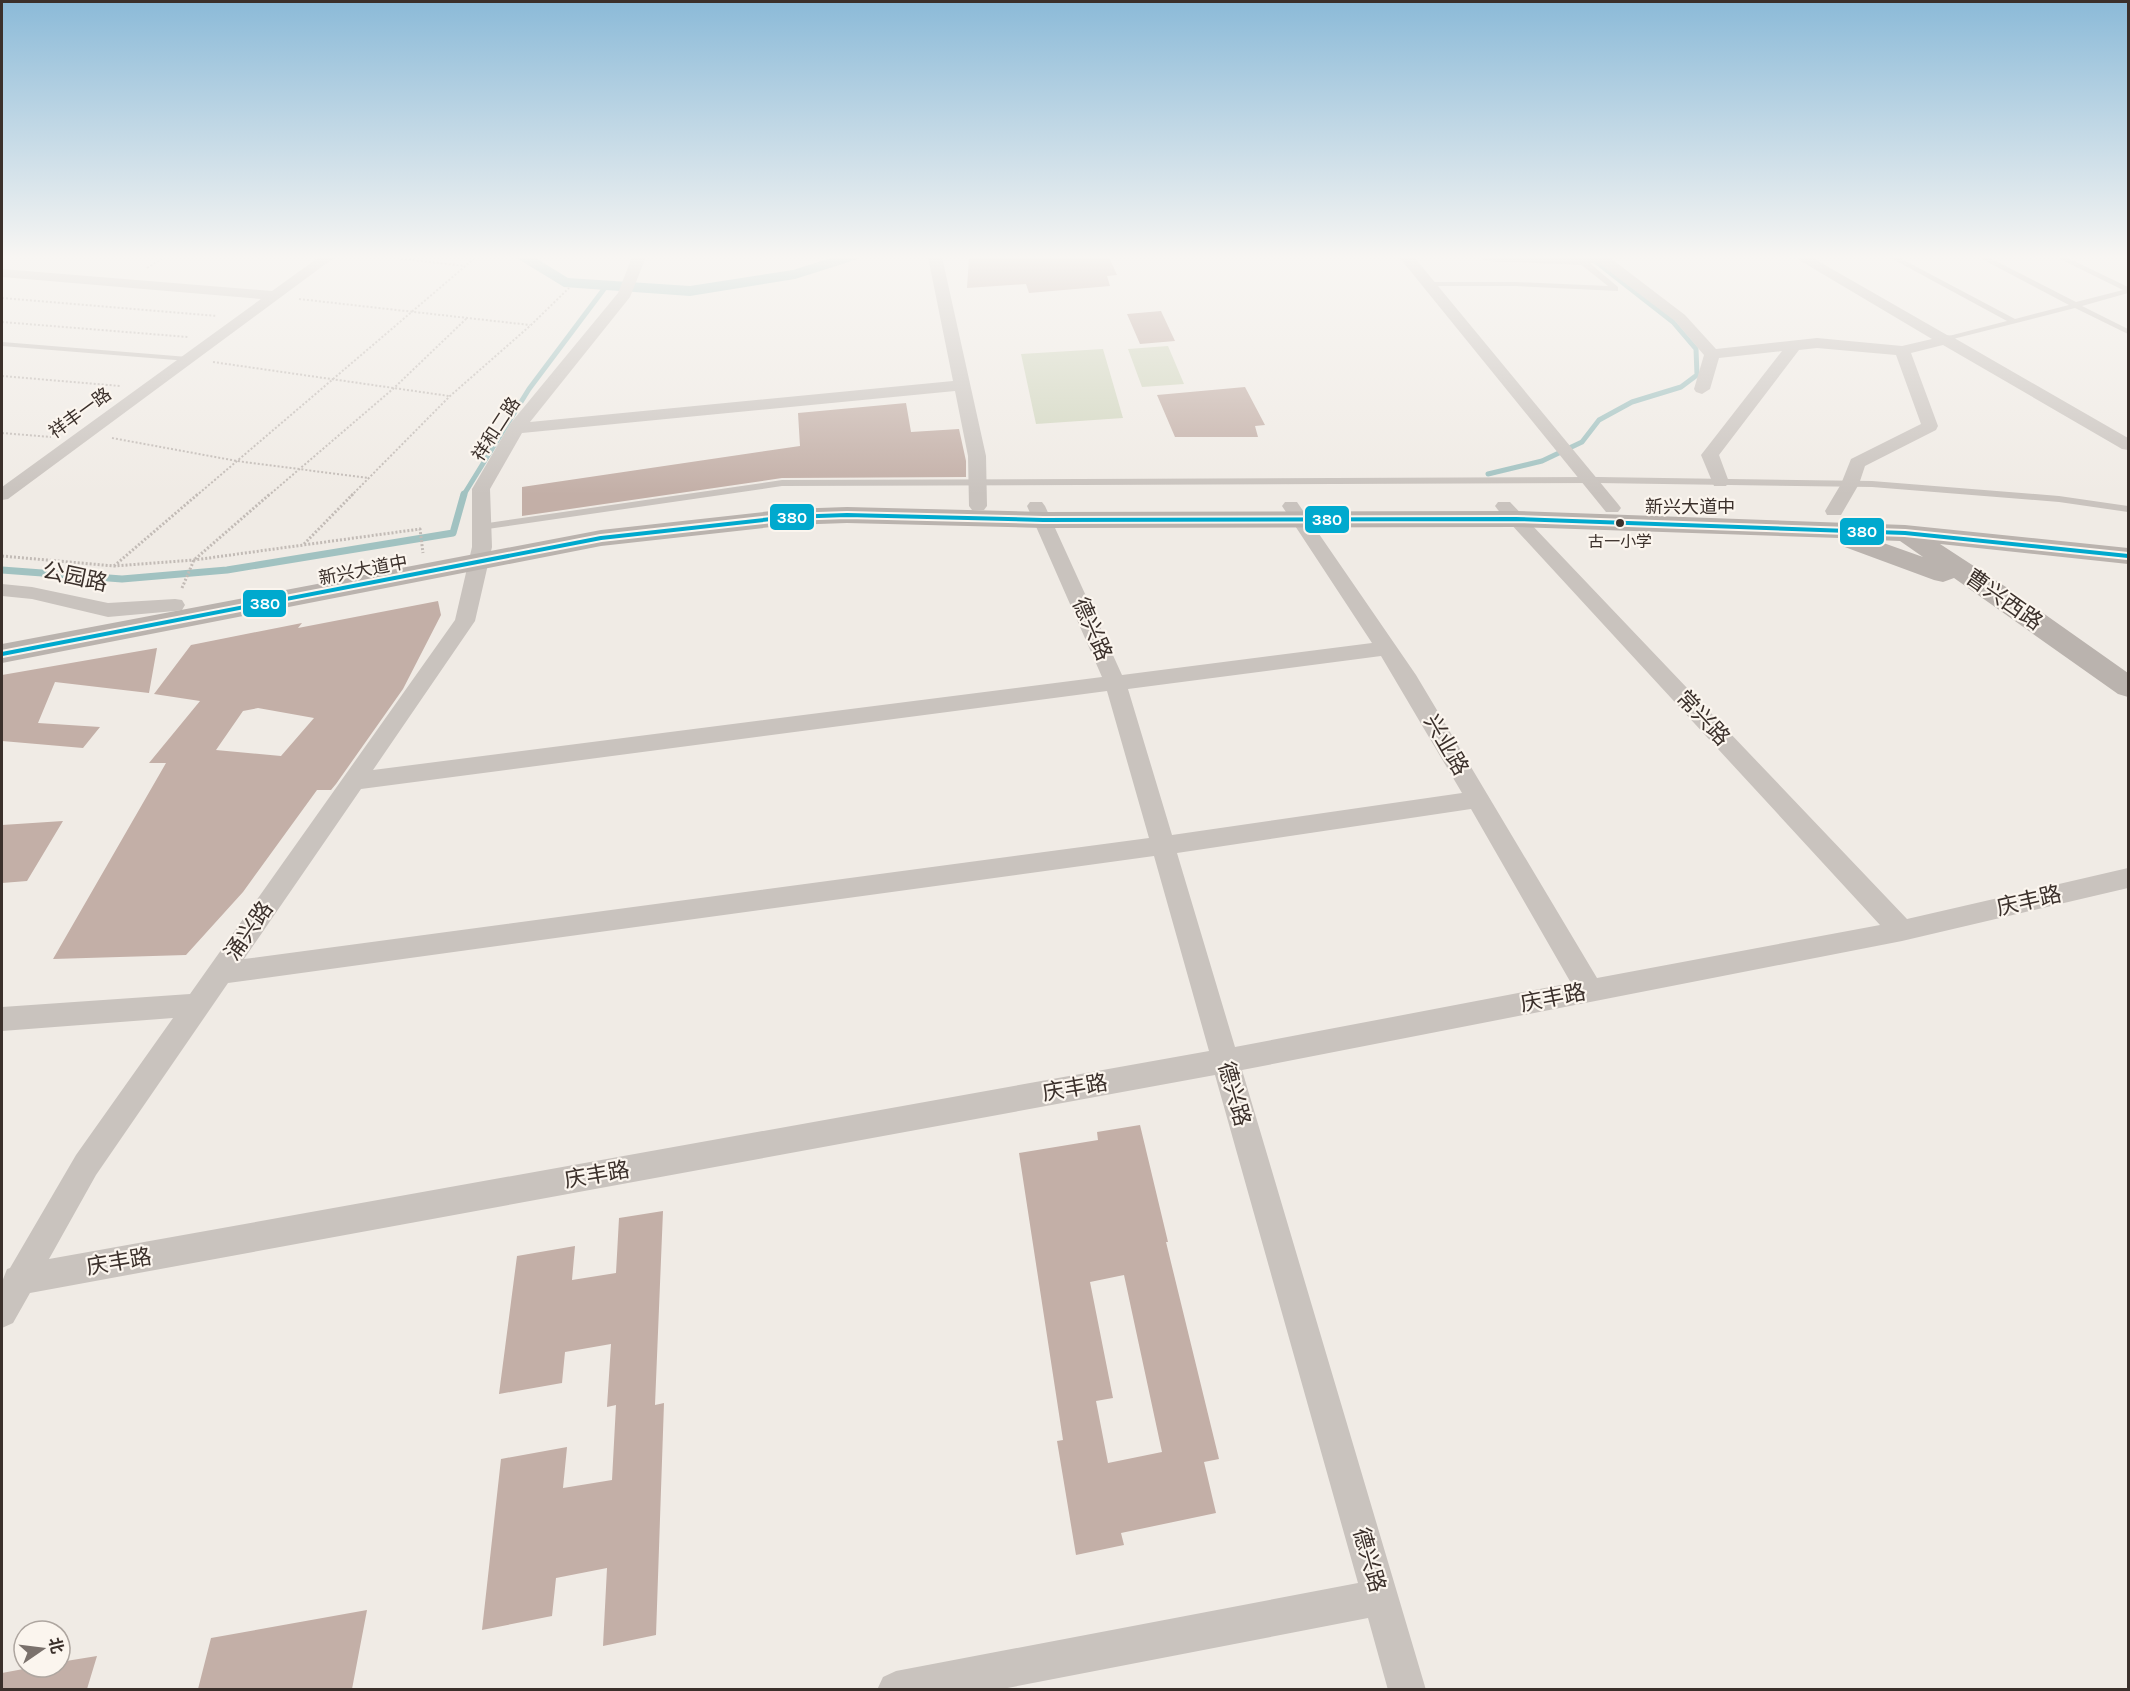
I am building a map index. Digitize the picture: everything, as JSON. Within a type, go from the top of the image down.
[{"type":"main road","name":"新兴大道中","points":[[2,654],[480,545],[579,529],[765,506],[978,494],[1040,513]]},
{"type":"main road","name":"新兴大道中","points":[[1510,512],[1612,508],[1773,507],[1827,521],[1905,533],[2128,556]]},
{"type":"main road","name":"新兴大道中","points":[[2,640],[480,545],[601,538],[790,517],[1040,513],[1510,512],[1827,521],[1879,516],[2128,540]]},
{"type":"main road","name":"曹兴西路","points":[[1879,516],[1999,595],[2128,687]]},
{"type":"main road","points":[[1827,521],[1999,595]]},
{"type":"main road","points":[[1999,595],[1995,570],[2014,545]]},
{"type":"street","name":"祥丰一路","points":[[2,495],[220,336]]},
{"type":"street","name":"祥和二路","points":[[480,545],[481,489],[516,428],[591,336]]},
{"type":"street","points":[[952,336],[977,456],[978,494]]},
{"type":"street","points":[[1471,336],[1612,508]]},
{"type":"street","points":[[1696,336],[1712,354]]},
{"type":"street","points":[[1942,336],[2128,445]]},
{"type":"street","points":[[1712,354],[1817,343],[1902,351],[1948,339]]},
{"type":"street","points":[[1720,482],[1710,455],[1794,346]]},
{"type":"street","points":[[1827,521],[1850,484],[1857,463],[1930,426],[1902,351]]},
{"type":"street","points":[[1702,389],[1712,354]]},
{"type":"street","points":[[516,428],[962,385]]},
{"type":"street","name":"常兴路","points":[[1510,512],[1902,931]]},
{"type":"street","name":"德兴路","points":[[1040,513],[1116,684],[1407,1689]]},
{"type":"street","name":"兴业路","points":[[1296,513],[1408,680],[1590,991]]},
{"type":"street","name":"涌兴路","points":[[2,1312],[18,1280],[86,1165],[465,621],[480,545]]},
{"type":"street","name":"公园路","points":[[2,590],[32,593],[108,610],[175,605]]},
{"type":"street","points":[[354,781],[1386,648]]},
{"type":"street","points":[[220,973],[1162,846],[1478,799]]},
{"type":"street","name":"庆丰路","points":[[18,1280],[1224,1061],[1902,931],[2128,878]]},
{"type":"street","points":[[2,1019],[198,1005]]},
{"type":"street","points":[[896,1689],[1380,1598]]},
{"type":"lane","points":[[1948,339],[1959,336]]},
{"type":"lane","points":[[2,344],[188,359]]},
{"type":"lane","points":[[978,494],[1589,480],[1850,484],[2059,499],[2128,510]]},
{"type":"path","points":[[177,336],[216,339]]},
{"type":"path","points":[[114,566],[385,336]]},
{"type":"path","points":[[175,605],[194,560],[394,388],[448,336]]},
{"type":"path","points":[[304,545],[450,396],[519,336]]},
{"type":"path","points":[[188,359],[450,396]]},
{"type":"path","points":[[2,376],[148,388]]},
{"type":"path","points":[[2,433],[83,436],[237,461],[369,478]]},
{"type":"path","points":[[2,556],[114,566],[194,560],[420,529],[423,558]]},
{"type":"green space","points":[[1168,346],[1184,384],[1142,387],[1128,349]]},
{"type":"green space","points":[[1103,349],[1123,418],[1036,424],[1021,354]]},
{"type":"building","points":[[1136,336],[1173,336],[1175,341],[1140,344]]},
{"type":"building","points":[[1245,387],[1265,425],[1255,426],[1258,437],[1175,437],[1157,395]]},
{"type":"building","points":[[906,403],[911,432],[959,429],[966,461],[966,477],[782,478],[522,516],[522,487],[800,446],[798,413]]},
{"type":"building","points":[[438,601],[441,615],[403,689],[336,784],[331,790],[317,790],[243,892],[186,955],[53,959],[166,763],[149,763],[200,701],[154,694],[191,645],[302,623],[298,628]],"holes":[[[258,708],[314,718],[281,756],[216,750],[243,711]]]},
{"type":"building","points":[[157,648],[149,693],[55,682],[38,723],[100,727],[83,748],[2,741],[2,675]]},
{"type":"building","points":[[63,821],[27,881],[2,883],[2,825]]},
{"type":"building","points":[[1140,1125],[1219,1459],[1204,1462],[1216,1513],[1121,1533],[1124,1545],[1076,1555],[1057,1441],[1063,1440],[1019,1153],[1098,1140],[1097,1132]],"holes":[[[1124,1275],[1162,1452],[1108,1463],[1096,1401],[1113,1398],[1090,1282]]]},
{"type":"building","points":[[663,1211],[655,1405],[664,1403],[656,1635],[603,1646],[607,1568],[556,1578],[552,1616],[482,1630],[501,1459],[567,1447],[563,1488],[612,1480],[616,1405],[607,1407],[611,1344],[565,1352],[562,1383],[499,1394],[517,1256],[575,1246],[572,1280],[616,1273],[619,1218]]},
{"type":"building","points":[[367,1610],[352,1689],[198,1689],[211,1638]]},
{"type":"building","points":[[97,1656],[87,1689],[2,1689],[2,1673],[12,1671],[12,1679],[72,1679],[72,1660]]},
{"type":"waterway","points":[[464,495],[529,389],[569,336]]},
{"type":"waterway","points":[[1488,474],[1542,461],[1582,442],[1599,420],[1632,402],[1681,387],[1697,375],[1696,349],[1685,336]]},
{"type":"waterway","points":[[2,570],[122,579],[227,570],[453,533],[464,495]]},
{"type":"transit line","name":"380","points":[[2,654],[601,538],[790,517],[847,515],[1043,520],[1516,519],[1905,533],[2128,556]]},
{"type":"place","name":"古一小学","points":[[1620,523]]}]
